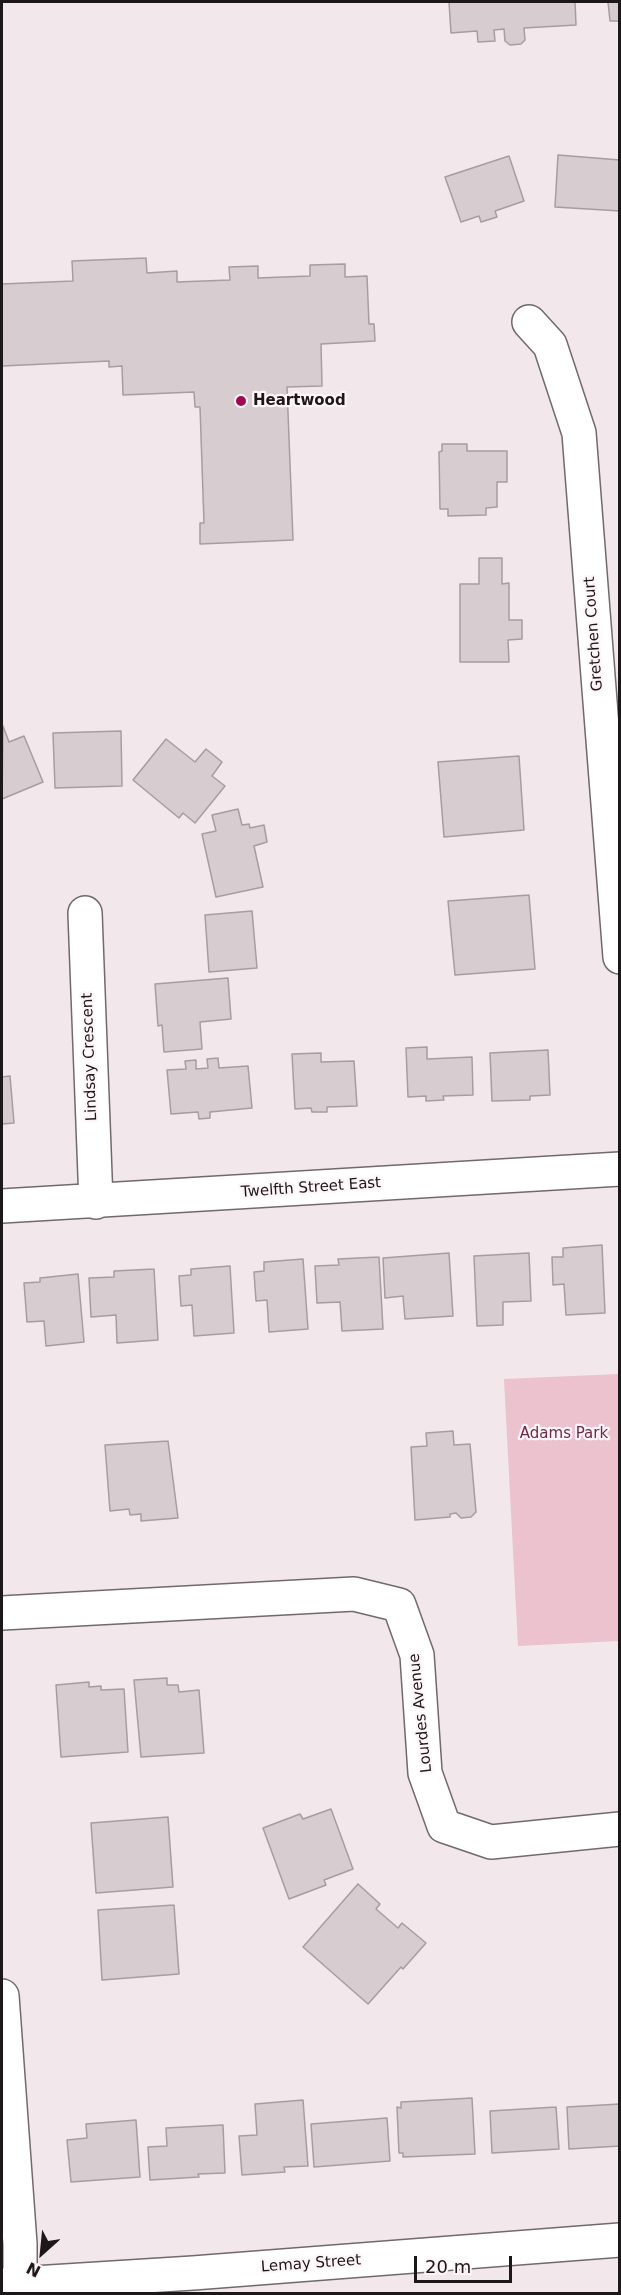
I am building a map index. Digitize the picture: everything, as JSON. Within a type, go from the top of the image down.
[{"type":"street","name":"Gretchen Court","points":[[529,322],[550,345],[579,433],[620,957]]},
{"type":"street","name":"Lindsay Crescent","points":[[85,913],[96,1202]]},
{"type":"street","name":"Twelfth Street East","points":[[2,1206],[620,1168]]},
{"type":"street","name":"Lourdes Avenue","points":[[2,1613],[354,1594],[399,1605],[417,1655],[425,1773],[444,1826],[490,1842],[620,1829]]},
{"type":"street","points":[[2,1996],[20,2244],[11,2285]]},
{"type":"street","name":"Lemay Street","points":[[11,2285],[195,2283],[620,2240]]},
{"type":"green space","name":"Adams Park","points":[[619,1374],[619,1641],[518,1646],[504,1379]]},
{"type":"building","points":[[449,2],[575,2],[576,25],[524,28],[525,40],[521,44],[510,45],[505,41],[504,29],[494,30],[495,41],[478,42],[477,31],[451,33]]},
{"type":"building","points":[[608,2],[620,2],[620,21],[610,21]]},
{"type":"building","points":[[558,155],[620,160],[620,211],[555,207]]},
{"type":"building","points":[[509,156],[524,201],[495,211],[497,217],[481,222],[479,216],[461,222],[445,177]]},
{"type":"building","name":"Heartwood","points":[[146,258],[147,273],[177,271],[177,282],[230,280],[229,267],[258,266],[258,278],[310,276],[310,265],[345,264],[345,277],[367,276],[369,324],[374,324],[375,341],[321,344],[322,386],[287,387],[293,540],[200,544],[200,523],[204,523],[200,407],[195,407],[194,392],[123,395],[122,366],[109,367],[109,361],[2,366],[2,284],[73,281],[72,261]]},
{"type":"building","points":[[442,444],[467,444],[467,451],[507,451],[507,482],[497,482],[497,507],[486,508],[486,515],[448,516],[448,509],[440,509],[439,452],[442,451]]},
{"type":"building","points":[[479,558],[502,558],[502,584],[509,583],[509,620],[522,620],[522,639],[508,640],[509,662],[460,662],[460,584],[479,584]]},
{"type":"building","points":[[3,726],[9,742],[24,736],[43,782],[2,799]]},
{"type":"building","points":[[121,731],[122,786],[55,788],[53,733]]},
{"type":"building","points":[[166,739],[195,762],[206,749],[222,762],[212,776],[225,786],[195,823],[183,813],[179,818],[133,780]]},
{"type":"building","points":[[519,756],[524,830],[444,837],[438,762]]},
{"type":"building","points":[[238,809],[242,825],[249,824],[250,828],[264,825],[267,842],[254,846],[263,887],[216,897],[202,834],[216,831],[212,815]]},
{"type":"building","points":[[529,895],[535,969],[455,975],[448,901]]},
{"type":"building","points":[[252,911],[257,968],[209,972],[205,915]]},
{"type":"building","points":[[228,978],[231,1019],[200,1022],[202,1049],[164,1052],[162,1025],[158,1026],[155,984]]},
{"type":"building","points":[[427,1047],[427,1059],[472,1057],[473,1095],[443,1096],[444,1100],[426,1101],[426,1096],[408,1097],[406,1048]]},
{"type":"building","points":[[548,1050],[550,1095],[530,1096],[530,1100],[492,1101],[490,1053]]},
{"type":"building","points":[[321,1053],[321,1062],[354,1061],[357,1106],[327,1107],[327,1112],[312,1112],[311,1108],[295,1109],[292,1054]]},
{"type":"building","points":[[218,1058],[219,1068],[248,1066],[252,1108],[210,1112],[210,1118],[199,1119],[198,1112],[171,1114],[167,1070],[186,1069],[185,1061],[196,1060],[196,1069],[208,1068],[207,1059]]},
{"type":"building","points":[[10,1076],[14,1123],[2,1124],[2,1077]]},
{"type":"building","points":[[602,1245],[605,1313],[566,1315],[564,1284],[553,1285],[552,1257],[563,1257],[563,1248]]},
{"type":"building","points":[[449,1253],[453,1316],[405,1319],[403,1296],[385,1298],[383,1258]]},
{"type":"building","points":[[529,1253],[531,1301],[503,1302],[503,1325],[477,1326],[474,1256]]},
{"type":"building","points":[[379,1257],[383,1329],[342,1331],[340,1302],[317,1303],[315,1266],[339,1265],[338,1259]]},
{"type":"building","points":[[303,1259],[308,1329],[269,1332],[267,1300],[256,1301],[254,1272],[264,1271],[264,1262]]},
{"type":"building","points":[[230,1266],[234,1333],[194,1336],[192,1305],[181,1306],[179,1276],[191,1275],[191,1269]]},
{"type":"building","points":[[154,1269],[158,1340],[117,1343],[116,1315],[91,1317],[89,1278],[114,1277],[114,1271]]},
{"type":"building","points":[[78,1274],[84,1342],[46,1346],[44,1321],[27,1322],[24,1283],[40,1282],[40,1278]]},
{"type":"building","points":[[453,1431],[454,1445],[470,1444],[476,1512],[471,1517],[461,1518],[456,1513],[450,1514],[450,1517],[415,1520],[411,1447],[427,1446],[426,1433]]},
{"type":"building","points":[[168,1441],[178,1518],[141,1521],[141,1514],[130,1515],[129,1509],[110,1511],[105,1445]]},
{"type":"building","points":[[167,1678],[167,1685],[178,1685],[179,1692],[199,1690],[204,1753],[141,1757],[134,1680]]},
{"type":"building","points":[[89,1682],[89,1687],[101,1686],[101,1690],[124,1689],[128,1752],[61,1757],[56,1685]]},
{"type":"building","points":[[331,1809],[353,1869],[324,1880],[326,1885],[289,1899],[263,1828],[300,1814],[303,1819]]},
{"type":"building","points":[[168,1817],[173,1887],[96,1893],[91,1823]]},
{"type":"building","points":[[358,1884],[380,1904],[376,1909],[398,1928],[402,1923],[426,1943],[368,2004],[303,1947]]},
{"type":"building","points":[[174,1905],[179,1974],[102,1980],[98,1910]]},
{"type":"building","points":[[472,2098],[475,2154],[403,2157],[403,2153],[399,2153],[397,2107],[401,2108],[401,2102]]},
{"type":"building","points":[[303,2100],[308,2166],[284,2167],[285,2172],[242,2175],[239,2136],[257,2135],[255,2104]]},
{"type":"building","points":[[620,2104],[620,2146],[569,2149],[567,2107]]},
{"type":"building","points":[[556,2107],[559,2149],[492,2153],[490,2111]]},
{"type":"building","points":[[387,2118],[390,2161],[314,2167],[311,2124]]},
{"type":"building","points":[[136,2120],[140,2177],[71,2182],[67,2140],[87,2138],[86,2124]]},
{"type":"building","points":[[223,2125],[225,2173],[150,2180],[148,2147],[167,2146],[166,2128]]},
{"type":"place","name":"Heartwood","points":[[241,401]]}]
